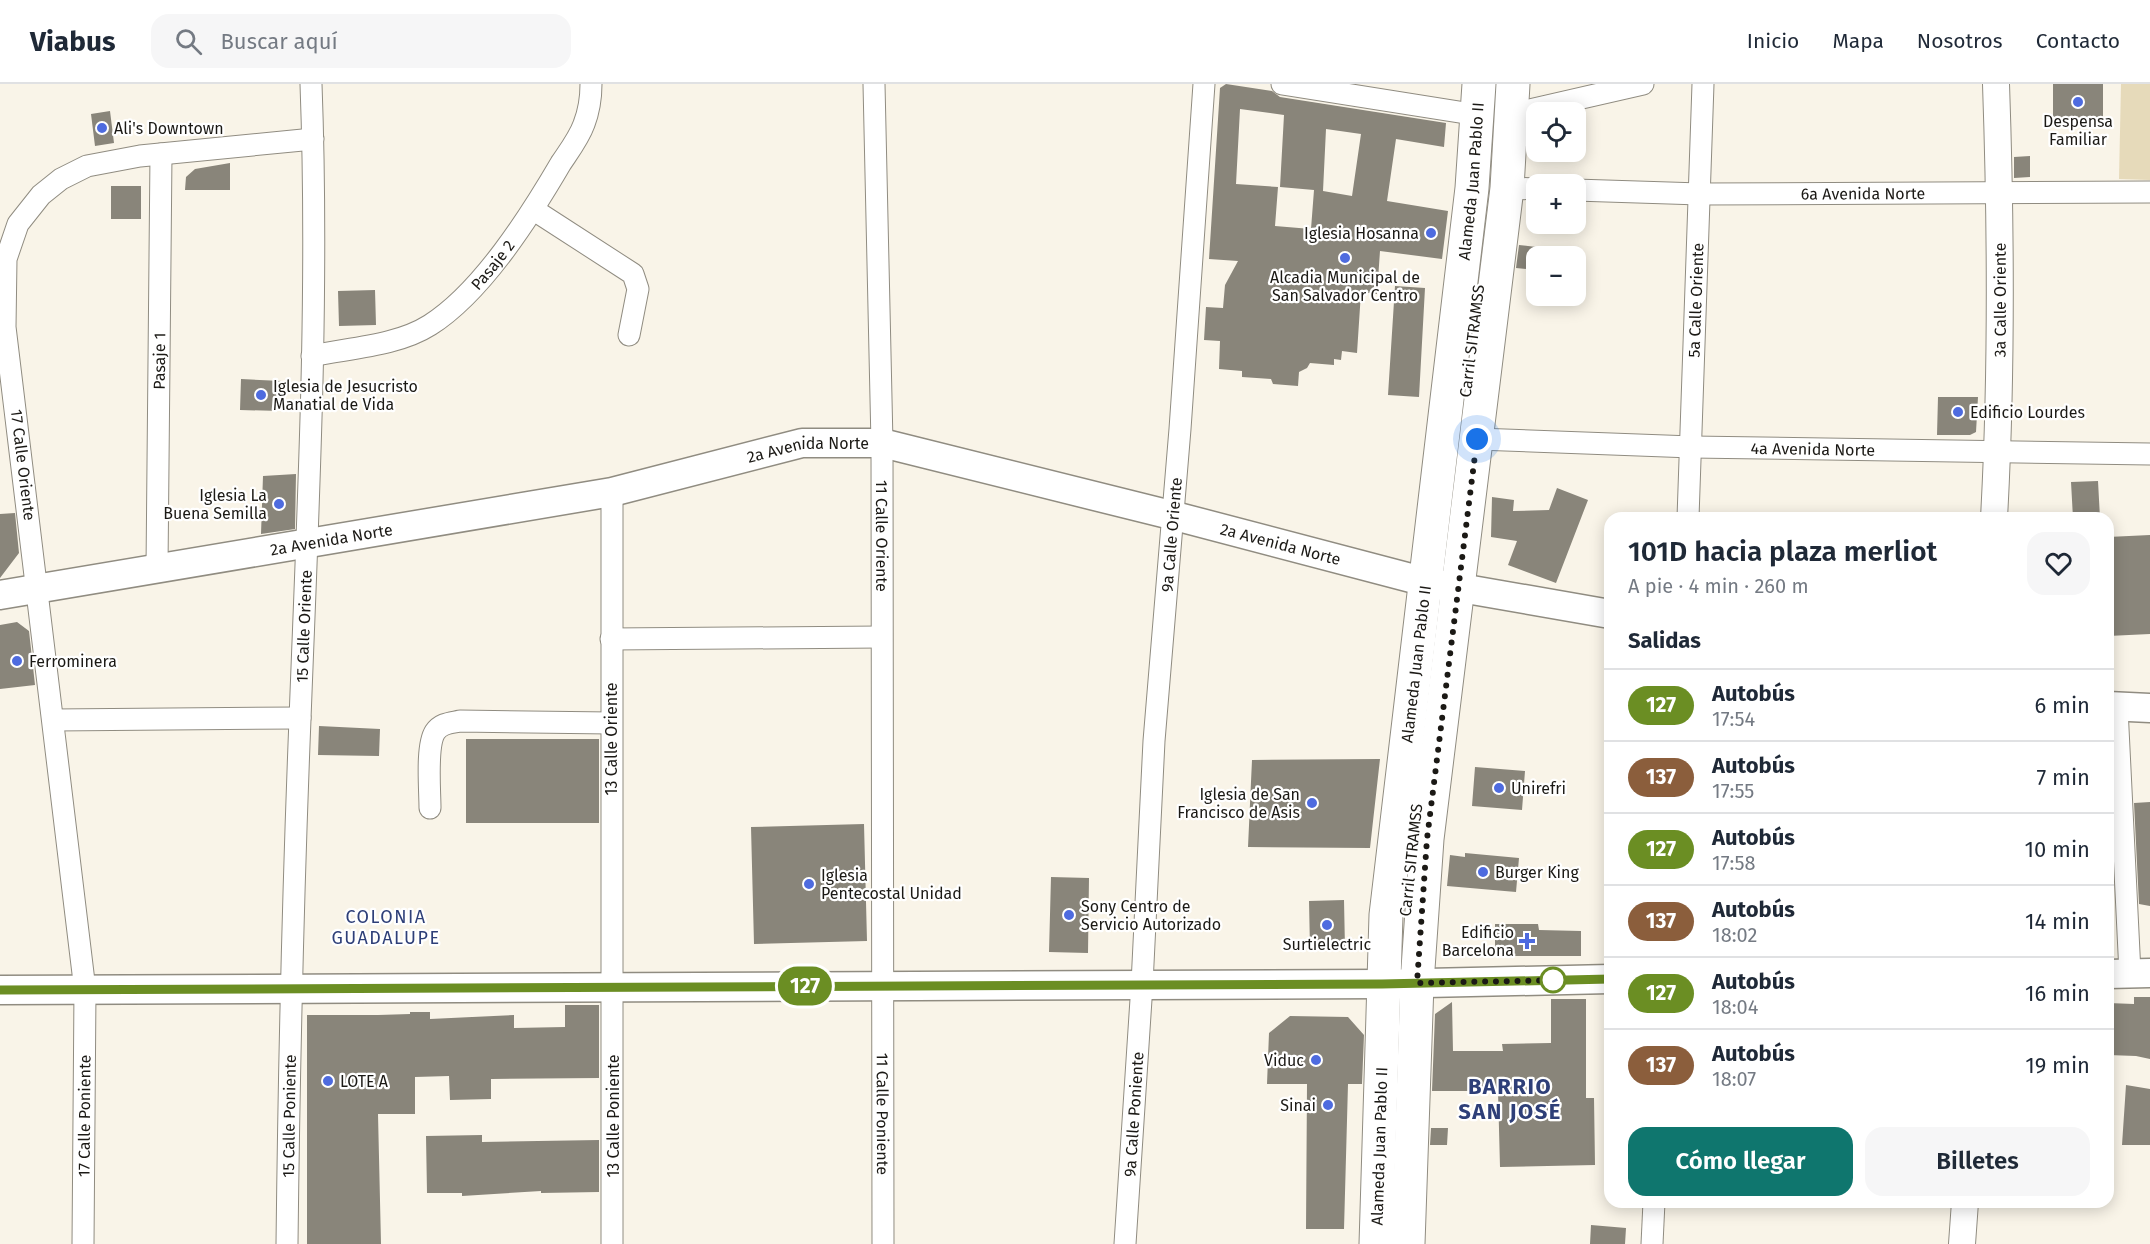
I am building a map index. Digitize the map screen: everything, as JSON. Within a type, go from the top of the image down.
[{"type":"main road","name":"Carril SITRAMSS","points":[[1394,1244],[1400,983],[1412,839],[1482,257],[1497,84]]},
{"type":"main road","name":"Alameda Juan Pablo II","points":[[1442,585],[1477,439],[1521,189],[1512,99]]},
{"type":"main road","name":"Alameda Juan Pablo II","points":[[1442,585],[1479,100]]},
{"type":"main road","name":"2a Avenida Norte","points":[[0,595],[612,492],[802,443],[882,443],[1442,585],[1604,613]]},
{"type":"main road","points":[[2114,707],[2150,708]]},
{"type":"main road","points":[[0,990],[1400,983],[1604,979]]},
{"type":"main road","name":"Alameda Juan Pablo II","points":[[1376,1244],[1400,983]]},
{"type":"main road","name":"Alameda Juan Pablo II","points":[[1400,983],[1408,1244]]},
{"type":"street","name":"15 Calle Oriente","points":[[290,989],[308,544],[312,356],[311,84]]},
{"type":"street","name":"Pasaje 2","points":[[312,356],[385,341],[429,326],[453,308],[473,288],[534,210],[584,125],[591,98],[591,84]]},
{"type":"street","name":"11 Calle Oriente","points":[[874,84],[882,443],[882,986]]},
{"type":"street","name":"9a Calle Oriente","points":[[1142,984],[1154,741],[1171,515],[1180,429],[1204,84]]},
{"type":"street","points":[[1281,84],[1479,100]]},
{"type":"street","points":[[1512,99],[1643,84]]},
{"type":"street","name":"5a Calle Oriente","points":[[1688,512],[1703,84]]},
{"type":"street","name":"3a Calle Oriente","points":[[1994,512],[1998,451],[2000,191],[1996,84]]},
{"type":"street","name":"17 Calle Oriente","points":[[85,990],[39,589],[5,327],[6,259],[18,224],[41,195],[61,179],[87,166],[161,154],[313,140]]},
{"type":"street","name":"Pasaje 1","points":[[157,568],[161,154]]},
{"type":"street","name":"6a Avenida Norte","points":[[1586,190],[1700,194],[2150,192]]},
{"type":"street","points":[[534,210],[633,274],[638,289],[629,335]]},
{"type":"street","name":"4a Avenida Norte","points":[[1477,439],[1692,447],[2150,454]]},
{"type":"street","name":"13 Calle Oriente","points":[[612,492],[613,987]]},
{"type":"street","points":[[611,639],[881,637]]},
{"type":"street","points":[[54,720],[300,718]]},
{"type":"street","points":[[430,808],[431,743],[435,731],[446,723],[460,721],[611,723]]},
{"type":"street","points":[[2114,738],[2129,974]]},
{"type":"street","name":"9a Calle Poniente","points":[[1125,1244],[1142,984]]},
{"type":"street","name":"11 Calle Poniente","points":[[882,986],[883,1244]]},
{"type":"street","name":"13 Calle Poniente","points":[[612,1244],[613,987]]},
{"type":"street","name":"15 Calle Poniente","points":[[287,1244],[290,989]]},
{"type":"street","name":"17 Calle Poniente","points":[[83,1244],[85,990]]},
{"type":"street","points":[[1652,1244],[1654,1208]]},
{"type":"street","points":[[1962,1244],[1965,1208]]},
{"type":"shaded area","points":[[2121,84],[2150,84],[2150,180],[2119,179]]},
{"type":"building","points":[[1226,84],[1272,91],[1280,97],[1446,123],[1444,147],[1396,139],[1387,201],[1448,211],[1442,259],[1380,251],[1377,294],[1361,292],[1357,353],[1342,351],[1341,360],[1334,359],[1334,365],[1310,363],[1307,368],[1299,372],[1298,386],[1273,384],[1271,379],[1242,377],[1242,371],[1219,369],[1220,341],[1204,340],[1206,307],[1223,308],[1225,285],[1238,261],[1209,259],[1220,88]],"holes":[[[1240,109],[1284,115],[1280,187],[1314,190],[1311,229],[1275,226],[1278,187],[1236,184]],[[1326,129],[1361,134],[1352,196],[1323,191]]]},
{"type":"building","name":"Despensa Familiar","points":[[2053,84],[2103,84],[2103,120],[2053,120]]},
{"type":"building","name":"Ali's Downtown","points":[[110,111],[114,143],[95,146],[91,114]]},
{"type":"building","points":[[2030,156],[2030,177],[2014,178],[2014,157]]},
{"type":"building","points":[[230,163],[230,190],[185,190],[186,177],[195,169]]},
{"type":"building","points":[[111,186],[141,186],[141,219],[111,219]]},
{"type":"building","points":[[1519,245],[1528,246],[1526,269],[1516,268]]},
{"type":"building","points":[[1395,286],[1425,288],[1419,397],[1388,395]]},
{"type":"building","points":[[375,290],[376,325],[339,326],[338,291]]},
{"type":"building","name":"Iglesia de Jesucristo Manatial de Vida","points":[[241,379],[282,381],[281,411],[240,410]]},
{"type":"building","name":"Edificio Lourdes","points":[[1938,397],[1978,397],[1976,432],[1970,435],[1937,435]]},
{"type":"building","name":"Iglesia La Buena Semilla","points":[[296,474],[295,529],[261,534],[263,476]]},
{"type":"building","points":[[2098,481],[2100,512],[2073,512],[2071,482]]},
{"type":"building","points":[[1557,488],[1588,500],[1556,583],[1508,565],[1517,541],[1491,537],[1492,497],[1514,500],[1513,511],[1549,510]]},
{"type":"building","points":[[15,513],[19,553],[0,578],[0,514]]},
{"type":"building","points":[[2150,535],[2150,634],[2114,636],[2114,537]]},
{"type":"building","name":"Ferrominera","points":[[17,622],[29,631],[35,685],[0,689],[0,625]]},
{"type":"building","points":[[319,726],[380,729],[379,756],[318,755]]},
{"type":"building","points":[[466,739],[599,739],[599,823],[466,823]]},
{"type":"building","name":"Iglesia de San Francisco de Asis","points":[[1380,759],[1370,848],[1248,847],[1252,760]]},
{"type":"building","name":"Unirefri","points":[[1475,767],[1525,771],[1522,810],[1472,806]]},
{"type":"building","points":[[2150,802],[2150,906],[2139,904],[2134,803]]},
{"type":"building","name":"Iglesia Pentecostal Unidad","points":[[864,824],[867,941],[754,944],[751,827]]},
{"type":"building","name":"Burger King","points":[[1465,853],[1519,858],[1516,892],[1447,886],[1450,855],[1465,857]]},
{"type":"building","name":"Sony Centro de Servicio Autorizado","points":[[1051,877],[1089,878],[1088,953],[1049,952]]},
{"type":"building","name":"Surtielectric","points":[[1344,900],[1345,949],[1310,949],[1309,901]]},
{"type":"building","points":[[1495,924],[1538,924],[1539,930],[1581,931],[1581,956],[1495,956]]},
{"type":"building","points":[[2134,997],[2150,997],[2150,1059],[2114,1055],[2114,1003],[2134,1004]]},
{"type":"building","points":[[1551,999],[1586,999],[1586,1098],[1594,1098],[1595,1165],[1500,1167],[1498,1091],[1432,1091],[1435,1014],[1452,1002],[1453,1051],[1503,1051],[1502,1044],[1551,1043]]},
{"type":"building","points":[[565,1005],[599,1005],[599,1078],[491,1079],[491,1099],[450,1100],[449,1076],[415,1077],[415,1114],[378,1114],[381,1244],[307,1244],[307,1015],[430,1012],[430,1019],[514,1015],[514,1028],[565,1027]]},
{"type":"building","points":[[1290,1016],[1348,1017],[1364,1035],[1362,1084],[1348,1084],[1344,1229],[1306,1229],[1307,1084],[1267,1084],[1269,1033]]},
{"type":"building","points":[[2126,1085],[2150,1089],[2150,1145],[2122,1145]]},
{"type":"building","points":[[1431,1128],[1448,1128],[1447,1145],[1430,1145]]},
{"type":"building","points":[[482,1135],[482,1142],[599,1140],[599,1192],[541,1193],[541,1191],[462,1196],[462,1193],[427,1193],[426,1136]]},
{"type":"building","points":[[1591,1225],[1626,1228],[1625,1244],[1590,1244]]},
{"type":"bus line","name":"127","points":[[0,990],[1382,984],[1604,979]]},
{"type":"place","name":"Despensa Familiar","points":[[2078,102]]},
{"type":"place","name":"Ali's Downtown","points":[[102,128]]},
{"type":"place","name":"Iglesia Hosanna","points":[[1431,233]]},
{"type":"place","name":"Alcadia Municipal de San Salvador Centro","points":[[1345,258]]},
{"type":"place","name":"Iglesia de Jesucristo Manatial de Vida","points":[[261,395]]},
{"type":"place","name":"Edificio Lourdes","points":[[1958,412]]},
{"type":"place","name":"Iglesia La Buena Semilla","points":[[279,504]]},
{"type":"place","name":"Ferrominera","points":[[17,661]]},
{"type":"place","name":"Unirefri","points":[[1499,788]]},
{"type":"place","name":"Iglesia de San Francisco de Asis","points":[[1312,803]]},
{"type":"place","name":"Burger King","points":[[1483,872]]},
{"type":"place","name":"Iglesia Pentecostal Unidad","points":[[809,884]]},
{"type":"place","name":"Sony Centro de Servicio Autorizado","points":[[1069,915]]},
{"type":"place","name":"Surtielectric","points":[[1327,925]]},
{"type":"place","name":"Edificio Barcelona","points":[[1527,941]]},
{"type":"place","name":"Viduc","points":[[1316,1060]]},
{"type":"place","name":"LOTE A","points":[[328,1081]]},
{"type":"place","name":"Sinai","points":[[1328,1105]]},
{"type":"district","name":"COLONIA GUADALUPE","points":[[386,927]]},
{"type":"district","name":"BARRIO SAN JOSÉ","points":[[1510,1098]]},
{"type":"route","points":[[1477,439],[1427,839],[1417,983],[1563,980],[1553,980]]}]
